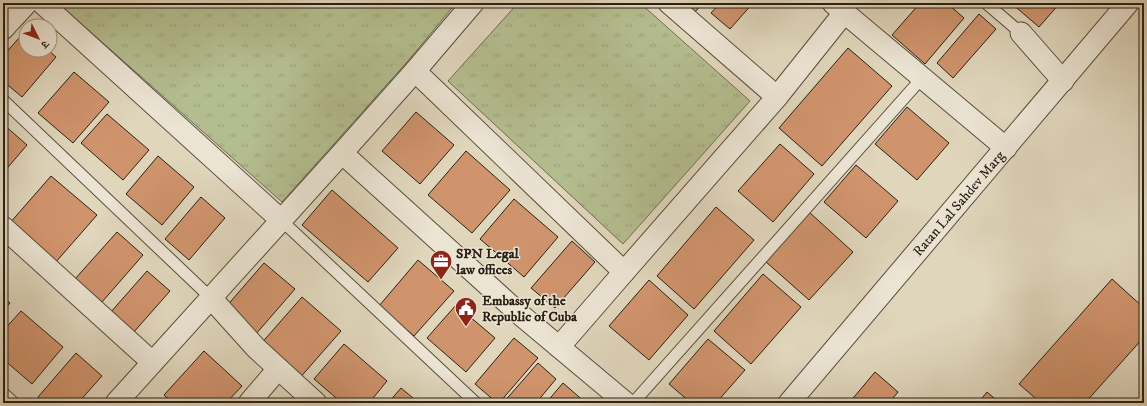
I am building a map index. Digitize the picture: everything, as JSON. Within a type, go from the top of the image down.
[{"type":"street","points":[[3,30],[27,3]]},
{"type":"street","points":[[42,3],[281,220]]},
{"type":"street","points":[[116,403],[342,153],[473,3]]},
{"type":"street","points":[[669,3],[777,97]]},
{"type":"street","name":"Ratan Lal Sahdev Marg","points":[[789,403],[1128,3]]},
{"type":"street","points":[[559,347],[777,97],[838,8],[1006,148]]},
{"type":"street","points":[[1021,33],[1062,80]]},
{"type":"street","points":[[415,71],[624,272]]},
{"type":"street","points":[[342,153],[522,316],[626,403]]},
{"type":"street","points":[[3,227],[152,362]]},
{"type":"street","points":[[211,298],[256,348],[316,403]]},
{"type":"street","points":[[249,403],[278,369]]},
{"type":"lane","points":[[986,3],[1021,33]]},
{"type":"lane","points":[[633,403],[922,78]]},
{"type":"lane","points":[[3,100],[211,298]]},
{"type":"lane","points":[[281,220],[476,403]]},
{"type":"lane","points":[[3,394],[14,403]]},
{"type":"green space","points":[[58,3],[456,3],[407,62],[282,202]]},
{"type":"green space","points":[[518,3],[640,3],[750,101],[623,244],[448,81]]},
{"type":"building","points":[[683,3],[703,3],[694,13]]},
{"type":"building","points":[[720,3],[753,3],[730,29],[711,13]]},
{"type":"building","points":[[920,3],[947,3],[964,18],[925,64],[892,35]]},
{"type":"building","points":[[1011,3],[1060,3],[1039,27]]},
{"type":"building","points":[[979,14],[996,29],[953,78],[937,63]]},
{"type":"building","points":[[18,39],[18,58],[55,58],[22,97],[3,81],[3,56]]},
{"type":"building","points":[[848,48],[892,86],[822,166],[779,128]]},
{"type":"building","points":[[74,72],[109,102],[73,143],[38,113]]},
{"type":"building","points":[[907,107],[949,143],[917,180],[875,144]]},
{"type":"building","points":[[416,112],[454,145],[420,184],[382,151]]},
{"type":"building","points":[[107,114],[149,150],[123,180],[81,143]]},
{"type":"building","points":[[3,124],[27,145],[3,173]]},
{"type":"building","points":[[780,144],[814,174],[773,222],[738,191]]},
{"type":"building","points":[[466,151],[510,190],[472,233],[428,195]]},
{"type":"building","points":[[158,156],[194,187],[162,225],[126,194]]},
{"type":"building","points":[[856,165],[898,201],[866,238],[824,202]]},
{"type":"building","points":[[51,176],[97,215],[55,263],[9,224]]},
{"type":"building","points":[[332,190],[398,248],[368,282],[302,225]]},
{"type":"building","points":[[201,197],[225,218],[189,260],[165,239]]},
{"type":"building","points":[[514,199],[558,237],[524,277],[480,239]]},
{"type":"building","points":[[716,207],[754,240],[694,309],[657,276]]},
{"type":"building","points":[[809,212],[853,252],[809,300],[765,261]]},
{"type":"building","points":[[117,232],[143,255],[102,302],[75,279]]},
{"type":"building","points":[[572,241],[595,262],[555,308],[531,288]]},
{"type":"building","points":[[418,260],[454,291],[414,336],[379,306]]},
{"type":"building","points":[[264,263],[295,289],[255,335],[225,308]]},
{"type":"building","points":[[147,271],[170,291],[133,333],[110,313]]},
{"type":"building","points":[[763,274],[801,307],[751,364],[714,331]]},
{"type":"building","points":[[1112,279],[1144,308],[1144,337],[1085,403],[1041,403],[1019,384]]},
{"type":"building","points":[[649,280],[688,315],[649,360],[609,326]]},
{"type":"building","points":[[3,297],[10,303],[3,311]]},
{"type":"building","points":[[302,297],[341,331],[298,380],[259,346]]},
{"type":"building","points":[[456,305],[495,338],[466,372],[427,338]]},
{"type":"building","points":[[21,311],[63,347],[32,384],[3,359],[3,331]]},
{"type":"building","points":[[514,338],[538,358],[499,403],[497,403],[475,384]]},
{"type":"building","points":[[708,339],[745,370],[716,403],[691,403],[669,384]]},
{"type":"building","points":[[344,344],[387,381],[369,403],[342,403],[314,379]]},
{"type":"building","points":[[204,351],[242,386],[226,403],[173,403],[164,395]]},
{"type":"building","points":[[76,353],[102,376],[78,403],[45,403],[38,397]]},
{"type":"building","points":[[538,363],[556,379],[536,403],[503,403]]},
{"type":"building","points":[[875,372],[898,392],[889,403],[849,403]]},
{"type":"building","points":[[563,383],[586,403],[546,403]]},
{"type":"building","points":[[401,388],[419,403],[388,403]]},
{"type":"building","points":[[987,392],[1000,403],[978,403]]},
{"type":"place","name":"SPN Legal law offices","points":[[441,280]]},
{"type":"place","name":"Embassy of the Republic of Cuba","points":[[466,328]]}]
